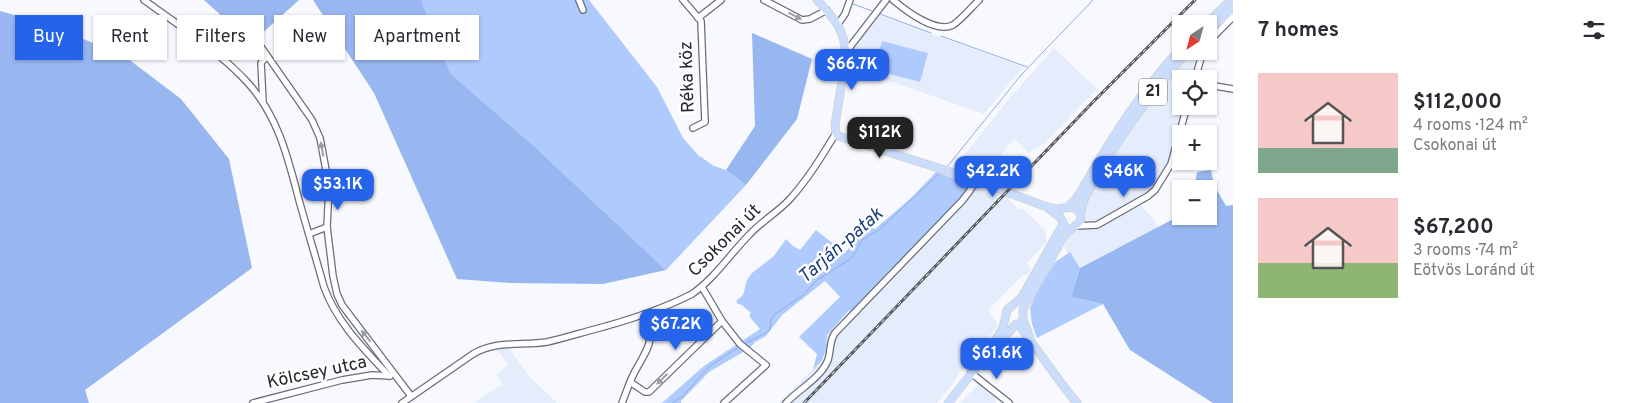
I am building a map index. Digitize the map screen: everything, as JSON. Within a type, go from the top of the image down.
[{"type":"main road","points":[[817,0],[838,24],[844,38],[846,52],[835,126],[836,133],[842,137],[976,180],[1044,206],[1056,209],[1076,208],[1081,216]]},
{"type":"main road","points":[[1215,15],[1231,0]]},
{"type":"main road","points":[[1218,22],[1233,8]]},
{"type":"main road","name":"21","points":[[948,403],[984,358],[1003,328],[1006,312],[1022,297],[1062,221],[1062,212],[1076,199],[1134,106],[1172,59]]},
{"type":"main road","name":"21","points":[[984,358],[992,352],[1020,320],[1060,243],[1081,216],[1084,201],[1122,135],[1180,60]]},
{"type":"main road","points":[[1044,206],[1068,228],[1074,227]]},
{"type":"main road","points":[[1012,307],[1018,307],[1020,320],[1042,358],[1077,403]]},
{"type":"main road","points":[[1006,318],[1009,322],[1020,320]]},
{"type":"street","points":[[144,0],[214,52],[246,81],[263,102],[278,130],[286,152],[324,287],[334,310],[345,327],[389,376]]},
{"type":"street","points":[[579,0],[583,10]]},
{"type":"street","points":[[683,0],[698,18],[721,0]]},
{"type":"street","points":[[764,0],[802,20],[810,19],[826,10]]},
{"type":"street","points":[[846,52],[886,0]]},
{"type":"street","points":[[893,0],[916,18],[943,27],[954,24],[979,0]]},
{"type":"street","points":[[838,24],[846,14],[850,1]]},
{"type":"street","points":[[1218,32],[1233,17]]},
{"type":"street","name":"Réka köz","points":[[693,128],[705,122],[701,21],[698,18]]},
{"type":"street","points":[[264,52],[317,129],[329,186],[328,227],[333,276],[337,294],[342,305],[411,396]]},
{"type":"street","points":[[263,102],[261,63],[267,56]]},
{"type":"street","points":[[1217,86],[1233,89]]},
{"type":"street","points":[[1074,227],[1097,225],[1148,196],[1155,190],[1171,164],[1185,115]]},
{"type":"street","name":"Csokonai út","points":[[402,403],[472,354],[484,348],[504,344],[555,340],[621,322],[684,298],[702,287],[724,265],[749,235],[790,199],[813,169],[836,133]]},
{"type":"street","points":[[786,403],[820,372],[828,360],[832,336],[962,201],[976,180]]},
{"type":"street","points":[[1081,216],[1092,226]]},
{"type":"street","points":[[309,234],[328,227]]},
{"type":"street","points":[[702,287],[722,321],[741,345],[766,365],[724,403]]},
{"type":"street","points":[[622,403],[630,382],[648,349],[650,332],[644,314]]},
{"type":"street","points":[[630,382],[645,392],[649,392],[722,321]]},
{"type":"street","points":[[971,373],[1008,403]]},
{"type":"street","name":"Kölcsey utca","points":[[253,403],[342,380],[372,375],[389,376],[395,374]]},
{"type":"shaded area","points":[[204,0],[299,0],[282,15],[274,15],[274,22],[264,32],[264,15],[221,15]]},
{"type":"shaded area","points":[[313,0],[421,0],[427,15],[355,15],[355,60],[445,60],[451,74],[535,147],[666,270],[603,284],[510,283],[457,279],[374,93],[345,49],[345,15],[323,15]]},
{"type":"shaded area","points":[[421,0],[589,0],[657,87],[683,138],[698,155],[714,166],[726,170],[746,185],[666,270],[535,147],[451,74],[445,60],[479,60],[479,15],[427,15]]},
{"type":"shaded area","points":[[0,11],[15,15],[15,60],[83,60],[83,39],[93,43],[93,60],[130,60],[181,99],[229,159],[252,268],[85,390],[89,403],[0,403]]},
{"type":"shaded area","points":[[880,15],[1023,67],[984,114],[849,67],[850,54]]},
{"type":"shaded area","points":[[752,33],[812,59],[797,119],[746,185],[726,170],[755,126]]},
{"type":"shaded area","points":[[882,41],[928,53],[920,82],[874,70]]},
{"type":"shaded area","points":[[1054,48],[1097,89],[1045,143],[1029,153],[1014,139],[988,170],[982,165],[976,172],[955,167],[1008,100]]},
{"type":"shaded area","points":[[1186,60],[1195,60],[1193,70],[1177,70]]},
{"type":"shaded area","points":[[1172,76],[1172,115],[1182,115],[1180,125],[1172,125],[1172,152],[1169,163],[1153,189],[1137,200],[1159,227],[1080,268],[1064,247],[1072,233],[1079,230],[1087,216],[1085,209],[1087,203],[1125,137]]},
{"type":"shaded area","points":[[1211,170],[1213,180],[1196,180],[1197,172]]},
{"type":"shaded area","points":[[936,172],[979,187],[856,317],[849,310],[827,335],[826,349],[822,360],[813,370],[817,354],[799,337],[840,297],[825,281],[782,315],[766,336],[755,342],[750,348],[709,372],[681,403],[662,403],[704,366],[760,329],[749,316],[751,313],[736,301],[743,295],[747,280],[752,273],[774,256],[786,239],[800,250],[816,230],[845,253],[868,224],[875,229],[911,198]]},
{"type":"shaded area","points":[[1019,175],[1025,181],[1009,199],[1019,210],[1022,208],[1043,228],[1046,234],[1046,243],[1027,263],[1032,269],[1026,275],[1024,274],[988,310],[998,325],[937,403],[779,403],[822,360],[826,349],[827,335],[850,309],[856,317],[979,187],[999,194]]},
{"type":"shaded area","points":[[1217,190],[1226,206],[1233,205],[1233,403],[1213,403],[1130,350],[1103,304],[1071,297],[1080,268],[1172,220],[1172,225],[1217,225]]},
{"type":"shaded area","points":[[1070,252],[1080,268],[1071,297],[1103,304],[1037,338],[1032,324],[1030,308],[1055,262]]},
{"type":"shaded area","points":[[509,348],[528,375],[557,403],[474,403],[502,384],[497,374],[508,365],[497,350]]},
{"type":"shaded area","points":[[980,382],[998,397],[995,403],[960,403]]},
{"type":"waterway","name":"Tarján-patak","points":[[947,167],[1021,75],[1093,0]]},
{"type":"waterway","points":[[853,4],[872,11]]},
{"type":"waterway","points":[[880,14],[931,33]]},
{"type":"waterway","points":[[941,36],[1027,67]]},
{"type":"waterway","name":"Tarján-patak","points":[[744,344],[767,332],[770,329],[771,320],[776,313],[802,296],[817,280],[849,260],[856,252],[862,240],[879,230],[942,171]]},
{"type":"waterway","name":"Tarján-patak","points":[[672,403],[682,397],[710,366],[739,347]]},
{"type":"railway","points":[[804,403],[1094,101],[1195,0]]}]
